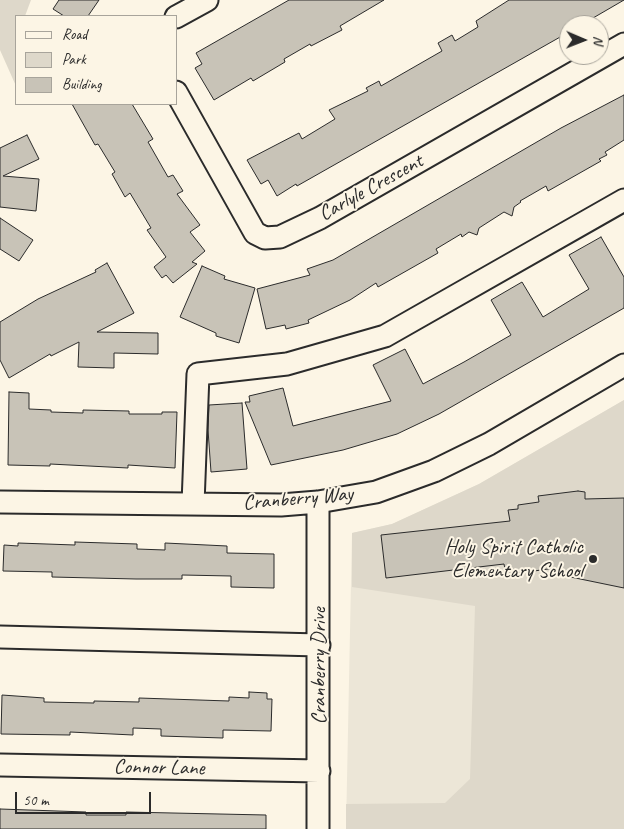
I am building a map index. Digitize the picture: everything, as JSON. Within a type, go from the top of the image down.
[{"type":"street","points":[[178,17],[207,0]]},
{"type":"street","name":"Carlyle Crescent","points":[[178,96],[255,233],[265,238],[280,237],[320,218],[624,44]]},
{"type":"street","points":[[193,504],[198,374],[287,364],[385,336],[624,200]]},
{"type":"street","name":"Cranberry Way","points":[[0,502],[281,505],[318,502],[376,492],[434,471],[489,444],[624,364]]},
{"type":"street","name":"Cranberry Drive","points":[[318,502],[318,829]]},
{"type":"street","points":[[0,638],[318,645]]},
{"type":"street","name":"Connor Lane","points":[[0,765],[319,771]]},
{"type":"shaded area","points":[[624,400],[624,829],[346,829],[352,533],[392,524],[479,484]]},
{"type":"green space","points":[[0,0],[31,0],[25,15],[15,15],[15,84],[0,50]]},
{"type":"green space","points":[[624,400],[624,829],[346,829],[346,804],[445,803],[470,779],[475,606],[352,587],[352,533],[392,524],[479,484]]},
{"type":"building","points":[[59,0],[99,0],[89,15],[62,15],[53,9]]},
{"type":"building","points":[[289,0],[384,0],[340,26],[342,30],[311,46],[310,44],[284,59],[285,62],[253,81],[251,78],[214,100],[195,68],[202,64],[196,53]]},
{"type":"building","points":[[509,0],[624,0],[598,15],[559,15],[559,38],[297,186],[296,184],[277,196],[268,180],[261,184],[247,160],[299,133],[302,139],[335,119],[329,110],[368,91],[366,88],[379,81],[381,86],[442,51],[438,43],[452,35],[455,41],[478,27],[476,21]]},
{"type":"building","points":[[624,95],[624,140],[605,152],[607,155],[599,159],[601,161],[548,191],[546,186],[520,201],[514,207],[512,216],[504,212],[479,228],[477,235],[469,232],[462,237],[461,234],[436,249],[438,253],[378,287],[376,283],[350,300],[308,320],[309,323],[286,329],[285,325],[266,329],[257,289],[310,275],[307,269],[333,260],[561,128]]},
{"type":"building","points":[[73,105],[133,105],[153,139],[148,142],[168,177],[173,175],[183,191],[177,194],[200,225],[190,232],[205,251],[192,262],[197,264],[173,283],[166,275],[162,278],[154,267],[166,257],[147,230],[151,228],[130,193],[125,197],[112,174],[115,172],[98,144],[95,145]]},
{"type":"building","points":[[27,135],[39,159],[3,176],[39,179],[36,211],[0,207],[0,148]]},
{"type":"building","points":[[0,218],[33,240],[19,261],[0,249]]},
{"type":"building","points":[[601,237],[624,277],[624,308],[439,414],[397,434],[343,450],[271,465],[245,402],[250,402],[249,396],[283,388],[293,426],[391,401],[373,365],[405,349],[423,384],[464,362],[511,335],[491,300],[522,282],[543,317],[589,289],[569,255]]},
{"type":"building","points":[[107,263],[134,313],[97,332],[158,333],[158,354],[114,353],[114,368],[78,367],[79,342],[51,356],[50,354],[9,378],[0,360],[0,322],[38,299],[96,272],[95,270]]},
{"type":"building","points":[[202,266],[225,276],[224,279],[255,288],[239,343],[216,336],[216,333],[180,317]]},
{"type":"building","points":[[9,392],[29,393],[29,409],[51,410],[51,412],[83,413],[83,410],[129,411],[129,414],[162,414],[162,412],[177,412],[175,468],[128,465],[128,468],[50,464],[50,466],[8,465]]},
{"type":"building","points":[[242,403],[247,469],[211,472],[208,430],[209,405]]},
{"type":"building","points":[[578,491],[585,492],[585,499],[624,498],[624,588],[556,574],[555,568],[506,575],[504,564],[386,578],[381,535],[510,521],[508,510],[518,509],[518,505],[539,502],[538,496]]},
{"type":"building","points":[[75,542],[137,544],[137,549],[165,550],[165,543],[227,546],[227,553],[274,554],[274,588],[231,587],[231,576],[182,575],[182,579],[136,579],[52,577],[52,572],[3,571],[4,545],[18,546],[18,543],[75,545]]},
{"type":"building","points":[[249,692],[267,693],[267,699],[272,699],[271,731],[223,730],[223,738],[161,736],[161,729],[133,728],[133,735],[70,732],[70,735],[1,734],[2,695],[44,698],[44,702],[94,703],[94,701],[139,702],[139,698],[229,701],[229,697],[249,698]]},
{"type":"building","points":[[0,809],[86,812],[86,815],[126,815],[126,812],[266,815],[266,829],[0,829]]},
{"type":"place","name":"Holy Spirit Catholic Elementary School","points":[[593,559]]}]
